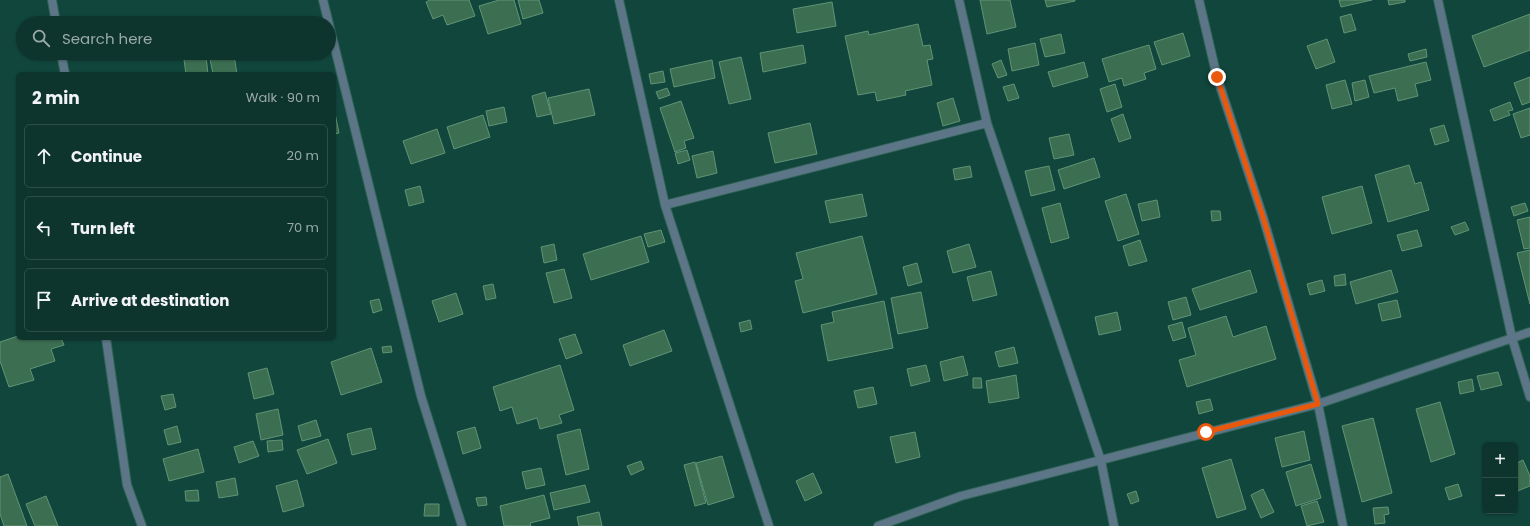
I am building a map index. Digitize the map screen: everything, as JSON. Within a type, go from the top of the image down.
[{"type":"street","points":[[52,0],[55,16]]},
{"type":"street","points":[[323,0],[327,16]]},
{"type":"street","points":[[619,0],[665,205],[770,526]]},
{"type":"street","points":[[959,0],[988,123],[1101,461],[1114,526]]},
{"type":"street","points":[[1199,0],[1217,77],[1263,217],[1318,404],[1343,526]]},
{"type":"street","points":[[1438,0],[1512,338],[1530,397]]},
{"type":"street","points":[[336,53],[421,396],[462,526]]},
{"type":"street","points":[[62,60],[65,72]]},
{"type":"street","points":[[665,205],[988,123]]},
{"type":"street","points":[[878,526],[961,496],[1318,404],[1530,332]]},
{"type":"street","points":[[106,340],[127,485],[142,526]]},
{"type":"building","points":[[430,0],[469,0],[475,16],[447,25],[443,15],[433,19],[426,2]]},
{"type":"building","points":[[499,0],[514,0],[521,24],[488,34],[479,6]]},
{"type":"building","points":[[518,0],[539,0],[543,13],[523,19]]},
{"type":"building","points":[[980,0],[1010,0],[1016,27],[987,34]]},
{"type":"building","points":[[1045,0],[1075,0],[1075,1],[1047,7]]},
{"type":"building","points":[[1339,0],[1372,0],[1341,7]]},
{"type":"building","points":[[1388,0],[1405,0],[1405,2],[1389,5]]},
{"type":"building","points":[[832,2],[836,26],[797,33],[793,9]]},
{"type":"building","points":[[1351,14],[1356,30],[1344,33],[1340,17]]},
{"type":"building","points":[[1530,14],[1530,50],[1484,67],[1472,36]]},
{"type":"building","points":[[918,24],[923,46],[930,45],[933,59],[927,60],[932,85],[905,91],[906,95],[877,101],[875,92],[858,95],[845,36],[868,31],[869,35]]},
{"type":"building","points":[[1183,33],[1190,56],[1162,65],[1154,42]]},
{"type":"building","points":[[1061,34],[1065,53],[1045,57],[1040,39]]},
{"type":"building","points":[[1327,39],[1335,62],[1316,69],[1307,46]]},
{"type":"building","points":[[1035,43],[1039,65],[1012,71],[1008,49]]},
{"type":"building","points":[[803,45],[806,63],[763,72],[760,53]]},
{"type":"building","points":[[1149,45],[1156,69],[1144,73],[1146,79],[1124,86],[1122,78],[1109,82],[1102,59]]},
{"type":"building","points":[[1426,49],[1427,57],[1410,61],[1408,54]]},
{"type":"building","points":[[741,57],[751,99],[729,104],[719,62]]},
{"type":"building","points":[[184,60],[206,60],[208,72],[186,72]]},
{"type":"building","points":[[210,60],[235,60],[237,72],[213,72]]},
{"type":"building","points":[[712,60],[715,78],[674,87],[670,69]]},
{"type":"building","points":[[1001,60],[1007,75],[998,78],[992,64]]},
{"type":"building","points":[[1084,62],[1088,77],[1053,87],[1048,72]]},
{"type":"building","points":[[1426,62],[1431,80],[1415,84],[1418,96],[1398,101],[1395,88],[1374,93],[1369,76]]},
{"type":"building","points":[[663,71],[665,82],[651,84],[649,74]]},
{"type":"building","points":[[1530,77],[1530,102],[1522,105],[1514,83]]},
{"type":"building","points":[[1345,80],[1352,104],[1332,109],[1326,85]]},
{"type":"building","points":[[1365,80],[1369,97],[1355,101],[1352,83]]},
{"type":"building","points":[[1014,84],[1019,98],[1008,101],[1003,87]]},
{"type":"building","points":[[1115,84],[1122,107],[1107,112],[1100,89]]},
{"type":"building","points":[[667,88],[670,95],[659,99],[656,92]]},
{"type":"building","points":[[589,89],[595,115],[554,124],[548,98]]},
{"type":"building","points":[[545,92],[551,114],[537,117],[532,96]]},
{"type":"building","points":[[953,98],[960,121],[943,126],[937,103]]},
{"type":"building","points":[[681,101],[694,138],[684,141],[686,148],[675,152],[660,108]]},
{"type":"building","points":[[1510,102],[1513,110],[1508,111],[1510,115],[1494,121],[1490,110]]},
{"type":"building","points":[[504,107],[507,122],[489,126],[486,111]]},
{"type":"building","points":[[1530,108],[1530,135],[1521,138],[1513,114]]},
{"type":"building","points":[[1123,114],[1131,138],[1119,142],[1111,119]]},
{"type":"building","points":[[483,115],[490,137],[454,149],[447,127]]},
{"type":"building","points":[[336,118],[339,133],[336,134]]},
{"type":"building","points":[[810,123],[817,154],[775,163],[768,133]]},
{"type":"building","points":[[1444,125],[1449,141],[1435,145],[1430,129]]},
{"type":"building","points":[[437,129],[445,153],[411,164],[403,141]]},
{"type":"building","points":[[1069,134],[1074,155],[1054,159],[1049,138]]},
{"type":"building","points":[[687,150],[690,160],[678,164],[675,153]]},
{"type":"building","points":[[713,151],[717,173],[697,178],[692,156]]},
{"type":"building","points":[[1094,158],[1100,177],[1064,189],[1058,170]]},
{"type":"building","points":[[1409,165],[1415,184],[1421,182],[1429,210],[1388,222],[1375,175]]},
{"type":"building","points":[[970,166],[972,177],[955,180],[953,169]]},
{"type":"building","points":[[1049,166],[1055,190],[1031,196],[1025,171]]},
{"type":"building","points":[[420,186],[424,202],[409,206],[405,190]]},
{"type":"building","points":[[1362,186],[1372,223],[1332,234],[1322,197]]},
{"type":"building","points":[[862,194],[867,216],[830,223],[825,201]]},
{"type":"building","points":[[1126,194],[1139,234],[1118,241],[1105,201]]},
{"type":"building","points":[[1157,200],[1160,217],[1142,221],[1138,204]]},
{"type":"building","points":[[1060,203],[1069,238],[1051,243],[1042,208]]},
{"type":"building","points":[[1525,203],[1528,211],[1514,216],[1511,207]]},
{"type":"building","points":[[1211,211],[1220,211],[1221,220],[1212,221]]},
{"type":"building","points":[[1530,217],[1530,248],[1524,249],[1517,220]]},
{"type":"building","points":[[1465,222],[1469,230],[1455,235],[1451,227]]},
{"type":"building","points":[[661,230],[665,242],[648,247],[644,234]]},
{"type":"building","points":[[1417,230],[1422,246],[1402,251],[1397,235]]},
{"type":"building","points":[[641,236],[649,262],[591,280],[583,254]]},
{"type":"building","points":[[862,236],[877,294],[803,313],[795,281],[803,279],[796,253]]},
{"type":"building","points":[[1140,240],[1147,261],[1129,266],[1123,246]]},
{"type":"building","points":[[554,244],[557,260],[544,263],[541,247]]},
{"type":"building","points":[[969,244],[976,267],[953,273],[947,251]]},
{"type":"building","points":[[1530,250],[1530,304],[1517,253]]},
{"type":"building","points":[[917,263],[922,282],[908,286],[903,267]]},
{"type":"building","points":[[564,269],[572,298],[554,303],[546,273]]},
{"type":"building","points":[[1250,270],[1257,292],[1200,310],[1192,289]]},
{"type":"building","points":[[1391,270],[1398,292],[1356,304],[1350,282]]},
{"type":"building","points":[[991,271],[997,295],[973,301],[967,277]]},
{"type":"building","points":[[1345,274],[1346,285],[1335,286],[1334,276]]},
{"type":"building","points":[[1322,280],[1325,291],[1310,295],[1307,284]]},
{"type":"building","points":[[493,284],[496,298],[486,300],[483,286]]},
{"type":"building","points":[[921,292],[928,328],[898,334],[891,298]]},
{"type":"building","points":[[456,293],[463,314],[439,322],[432,301]]},
{"type":"building","points":[[1186,297],[1191,315],[1173,320],[1168,302]]},
{"type":"building","points":[[379,299],[382,310],[373,313],[370,301]]},
{"type":"building","points":[[1397,300],[1401,317],[1382,321],[1378,304]]},
{"type":"building","points":[[884,301],[893,348],[828,361],[821,325],[834,322],[832,312]]},
{"type":"building","points":[[1117,312],[1121,330],[1099,335],[1095,317]]},
{"type":"building","points":[[1226,316],[1233,337],[1266,326],[1276,359],[1187,387],[1179,360],[1196,355],[1188,328]]},
{"type":"building","points":[[750,320],[752,329],[741,332],[739,323]]},
{"type":"building","points":[[1182,322],[1186,337],[1173,341],[1168,326]]},
{"type":"building","points":[[664,330],[672,351],[630,366],[623,345]]},
{"type":"building","points":[[575,334],[582,353],[566,359],[559,339]]},
{"type":"building","points":[[16,337],[16,340],[62,340],[64,345],[51,349],[55,361],[30,369],[34,380],[9,387],[0,361],[0,342]]},
{"type":"building","points":[[391,346],[392,352],[383,353],[382,347]]},
{"type":"building","points":[[1014,347],[1018,363],[999,367],[995,352]]},
{"type":"building","points":[[371,348],[382,382],[341,395],[331,362]]},
{"type":"building","points":[[963,356],[968,375],[944,381],[940,362]]},
{"type":"building","points":[[560,365],[574,410],[559,415],[562,423],[540,429],[537,418],[517,424],[512,407],[500,411],[493,387]]},
{"type":"building","points":[[926,365],[930,381],[911,386],[907,369]]},
{"type":"building","points":[[267,368],[274,394],[254,399],[248,373]]},
{"type":"building","points":[[1498,372],[1502,385],[1481,390],[1477,376]]},
{"type":"building","points":[[1016,375],[1019,398],[989,403],[986,381]]},
{"type":"building","points":[[973,378],[981,378],[982,388],[973,388]]},
{"type":"building","points":[[1472,379],[1474,391],[1460,394],[1458,382]]},
{"type":"building","points":[[873,387],[877,404],[858,408],[854,391]]},
{"type":"building","points":[[173,394],[176,407],[165,410],[161,396]]},
{"type":"building","points":[[1210,399],[1213,410],[1199,414],[1196,402]]},
{"type":"building","points":[[1440,402],[1455,454],[1431,462],[1416,409]]},
{"type":"building","points":[[278,409],[283,435],[261,440],[256,414]]},
{"type":"building","points":[[1373,418],[1392,493],[1362,502],[1342,426]]},
{"type":"building","points":[[316,420],[321,436],[302,441],[298,426]]},
{"type":"building","points":[[177,426],[181,442],[168,445],[164,430]]},
{"type":"building","points":[[475,427],[481,448],[463,454],[457,432]]},
{"type":"building","points":[[371,428],[376,449],[352,455],[347,434]]},
{"type":"building","points":[[580,429],[589,469],[566,475],[557,435]]},
{"type":"building","points":[[1304,431],[1310,460],[1282,467],[1275,438]]},
{"type":"building","points":[[915,432],[920,457],[896,463],[890,437]]},
{"type":"building","points":[[328,439],[337,463],[307,474],[297,450]]},
{"type":"building","points":[[282,440],[283,450],[268,452],[267,441]]},
{"type":"building","points":[[253,441],[259,456],[239,463],[234,447]]},
{"type":"building","points":[[198,449],[204,472],[169,481],[163,459]]},
{"type":"building","points":[[722,456],[734,497],[708,505],[696,463]]},
{"type":"building","points":[[1231,459],[1246,509],[1217,518],[1202,468]]},
{"type":"building","points":[[1523,460],[1530,476],[1530,486],[1518,491],[1518,478],[1518,462]]},
{"type":"building","points":[[641,461],[644,469],[631,475],[627,466]]},
{"type":"building","points":[[695,462],[706,503],[695,506],[684,465]]},
{"type":"building","points":[[1311,464],[1321,498],[1296,506],[1286,472]]},
{"type":"building","points":[[541,468],[545,485],[526,489],[522,472]]},
{"type":"building","points":[[813,473],[822,493],[805,501],[796,481]]},
{"type":"building","points":[[8,474],[27,526],[4,526],[0,514],[0,477]]},
{"type":"building","points":[[235,478],[238,495],[219,498],[216,482]]},
{"type":"building","points":[[297,480],[304,506],[283,512],[276,486]]},
{"type":"building","points":[[1458,484],[1462,496],[1449,500],[1445,488]]},
{"type":"building","points":[[585,485],[590,502],[554,510],[550,493]]},
{"type":"building","points":[[1263,489],[1274,512],[1261,518],[1251,495]]},
{"type":"building","points":[[198,490],[199,501],[186,501],[185,491]]},
{"type":"building","points":[[1136,491],[1139,501],[1131,504],[1127,494]]},
{"type":"building","points":[[544,495],[550,518],[530,523],[531,526],[504,526],[500,506]]},
{"type":"building","points":[[46,496],[58,526],[35,526],[26,504]]},
{"type":"building","points":[[486,497],[487,505],[478,506],[476,498]]},
{"type":"building","points":[[1317,501],[1324,522],[1307,526],[1301,506]]},
{"type":"building","points":[[425,504],[439,504],[439,516],[424,516]]},
{"type":"building","points":[[1388,507],[1389,514],[1384,515],[1385,523],[1375,524],[1373,508]]},
{"type":"building","points":[[599,512],[602,526],[579,526],[577,517]]},
{"type":"route","points":[[1206,432],[1318,404],[1263,217],[1217,77]]}]
